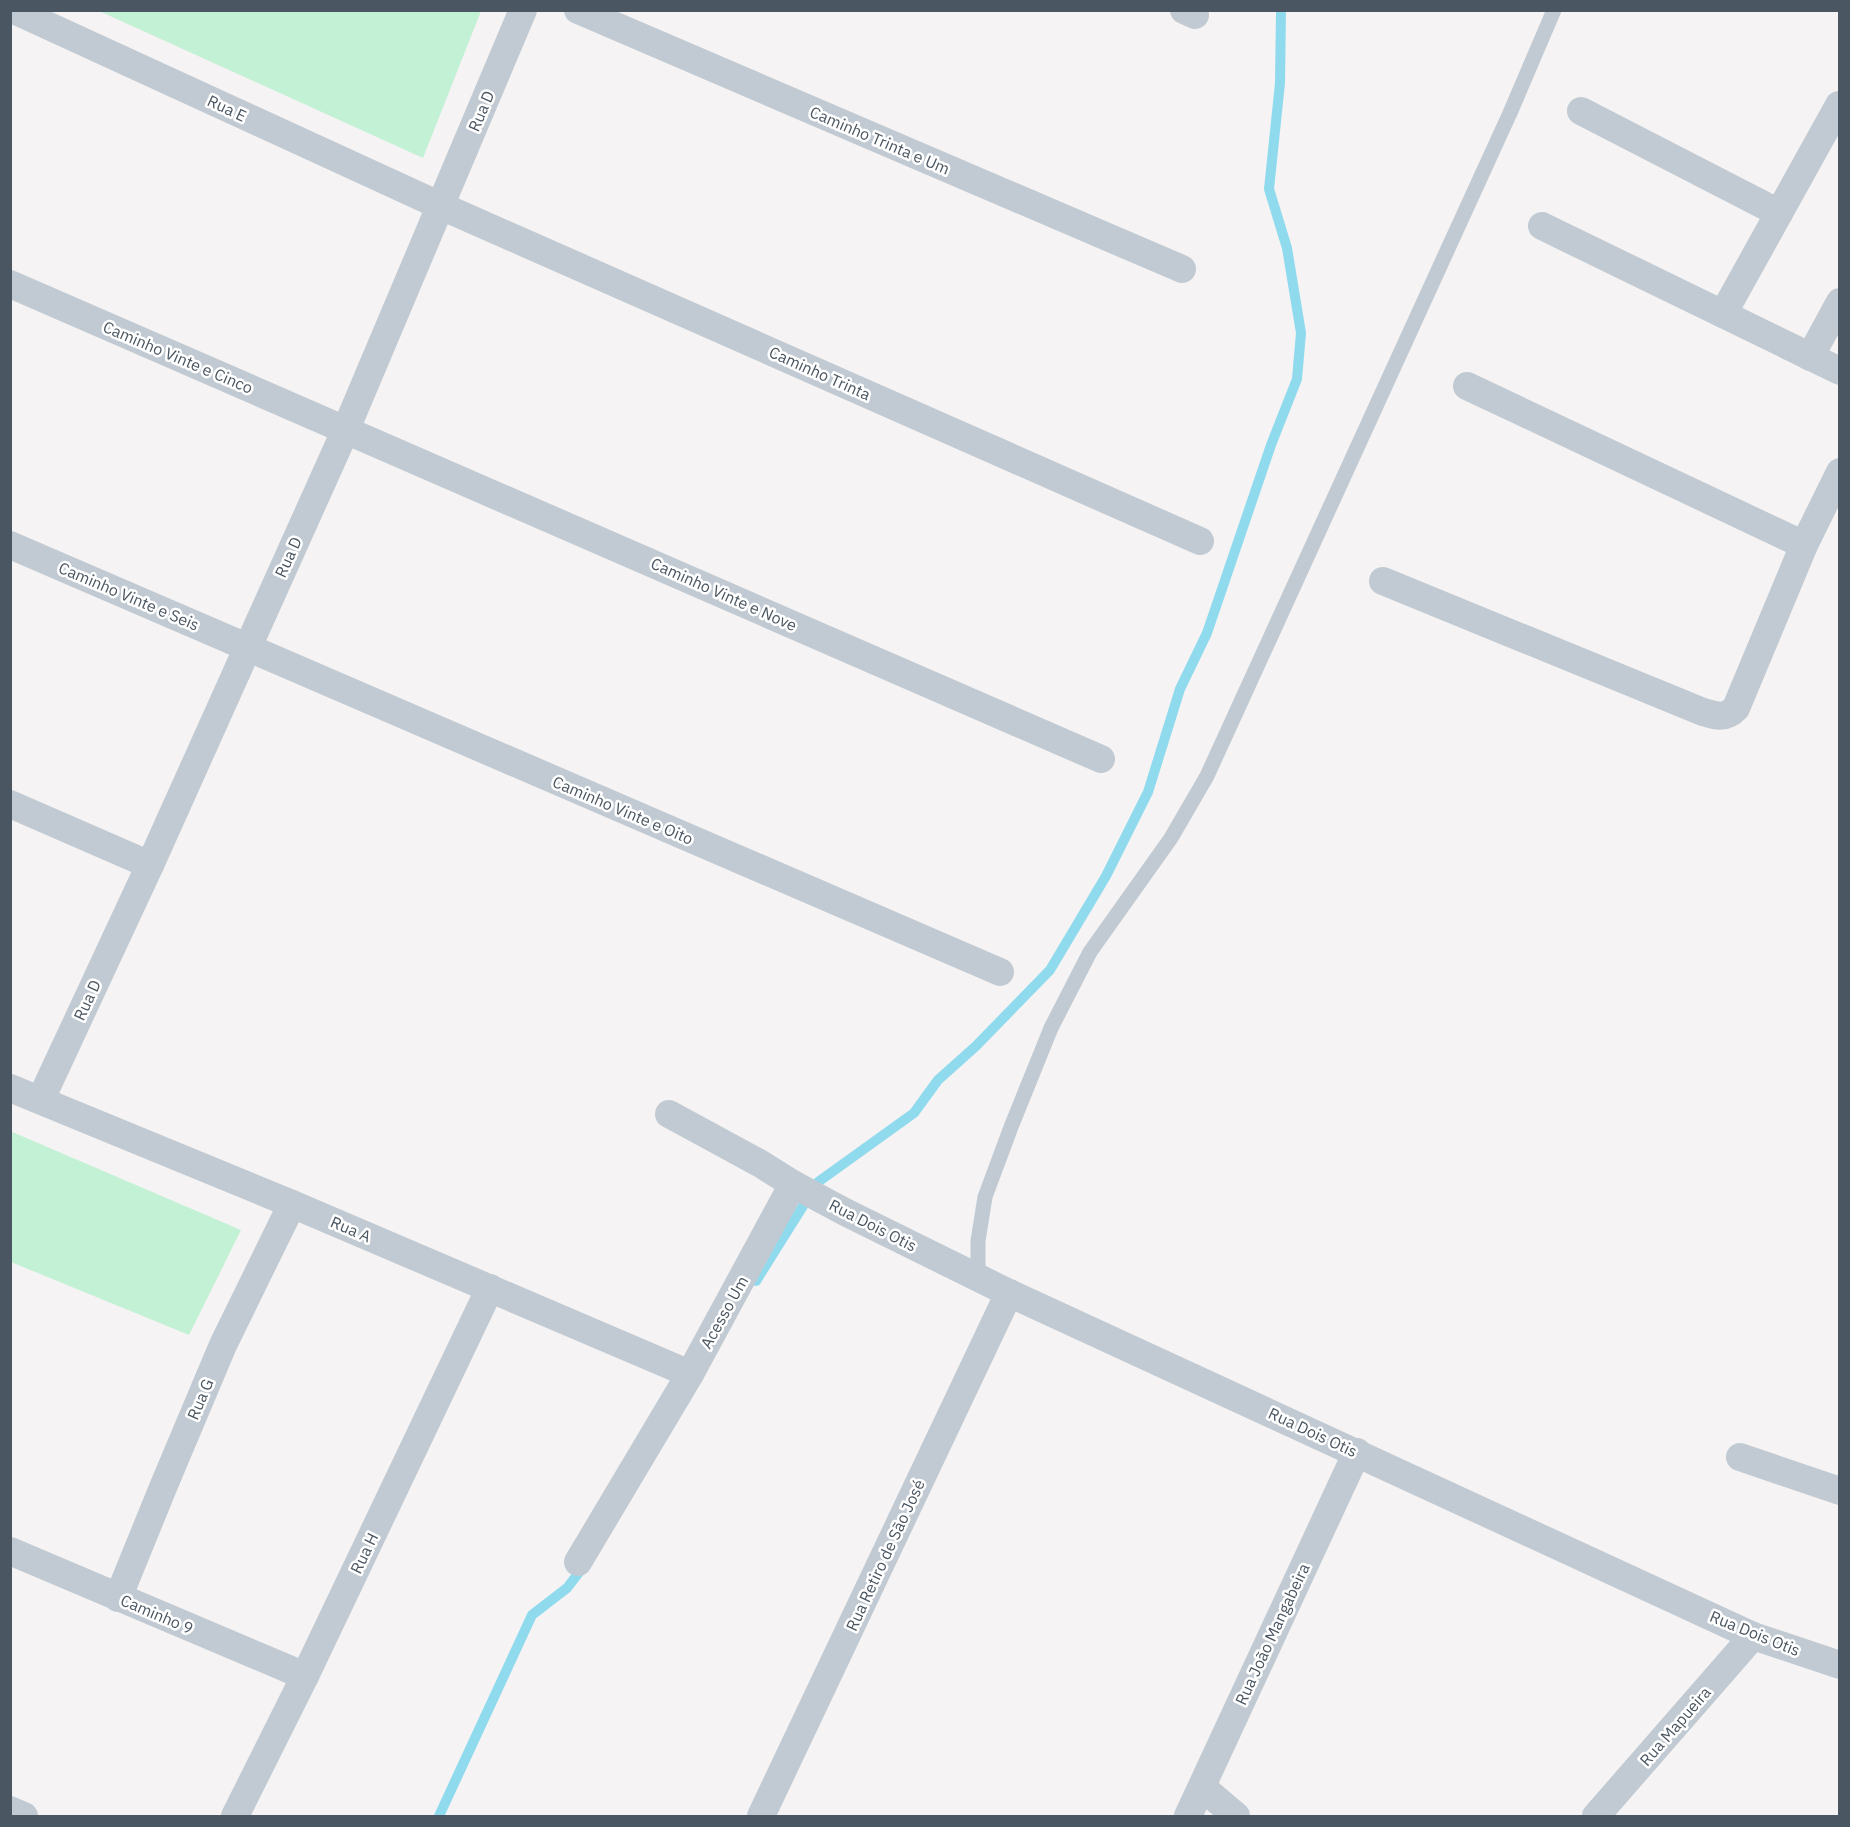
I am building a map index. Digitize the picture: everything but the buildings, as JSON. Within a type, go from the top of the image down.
[{"type":"street","name":"Rua E","points":[[14,10],[441,206]]},
{"type":"street","name":"Rua D","points":[[41,1099],[150,865],[346,429],[523,10]]},
{"type":"street","name":"Caminho Trinta e Um","points":[[578,10],[1182,269]]},
{"type":"street","points":[[1723,314],[1839,105]]},
{"type":"street","points":[[1581,111],[1779,213]]},
{"type":"street","name":"Caminho Trinta","points":[[441,206],[1200,541]]},
{"type":"street","points":[[1542,226],[1839,371]]},
{"type":"street","name":"Caminho Vinte e Cinco","points":[[10,284],[346,429]]},
{"type":"street","points":[[1810,357],[1839,302]]},
{"type":"street","points":[[1467,386],[1804,545]]},
{"type":"street","name":"Caminho Vinte e Nove","points":[[346,429],[1101,759]]},
{"type":"street","points":[[1383,581],[1719,717],[1731,713],[1736,708],[1804,545],[1839,472]]},
{"type":"street","name":"Caminho Vinte e Seis","points":[[10,545],[247,647]]},
{"type":"street","name":"Caminho Vinte e Oito","points":[[247,647],[1000,972]]},
{"type":"street","points":[[10,804],[150,865]]},
{"type":"street","name":"Rua A","points":[[10,1088],[292,1204],[690,1374]]},
{"type":"street","points":[[669,1114],[801,1188]]},
{"type":"street","name":"Rua Dois Otis","points":[[801,1188],[1009,1293],[1753,1636],[1839,1665]]},
{"type":"street","name":"Acesso Um","points":[[578,1562],[801,1188]]},
{"type":"street","name":"Rua G","points":[[118,1598],[223,1345],[292,1204]]},
{"type":"street","name":"Rua H","points":[[235,1816],[305,1676],[490,1288]]},
{"type":"street","name":"Rua Retiro de São José","points":[[761,1816],[1009,1293]]},
{"type":"street","name":"Rua João Mangabeira","points":[[1188,1816],[1357,1452]]},
{"type":"street","points":[[1740,1457],[1839,1491]]},
{"type":"street","name":"Caminho 9","points":[[10,1551],[305,1676]]},
{"type":"street","name":"Rua Mapueira","points":[[1596,1816],[1753,1636]]},
{"type":"street","points":[[1202,1787],[1236,1816]]},
{"type":"street","points":[[10,1810],[24,1816]]},
{"type":"lane","points":[[978,1277],[978,1241],[985,1197],[1051,1028],[1090,952],[1171,838],[1207,776],[1554,10]]},
{"type":"green space","points":[[99,11],[481,11],[423,158]]},
{"type":"green space","points":[[10,1131],[241,1230],[189,1335],[11,1262]]},
{"type":"waterway","points":[[756,1281],[818,1182],[914,1113],[938,1080],[976,1046],[1050,970],[1106,876],[1148,792],[1180,689],[1207,633],[1271,445],[1297,379],[1301,333],[1287,248],[1269,189],[1280,83],[1281,10]]},
{"type":"waterway","points":[[439,1816],[532,1615],[567,1588],[584,1566]]}]
